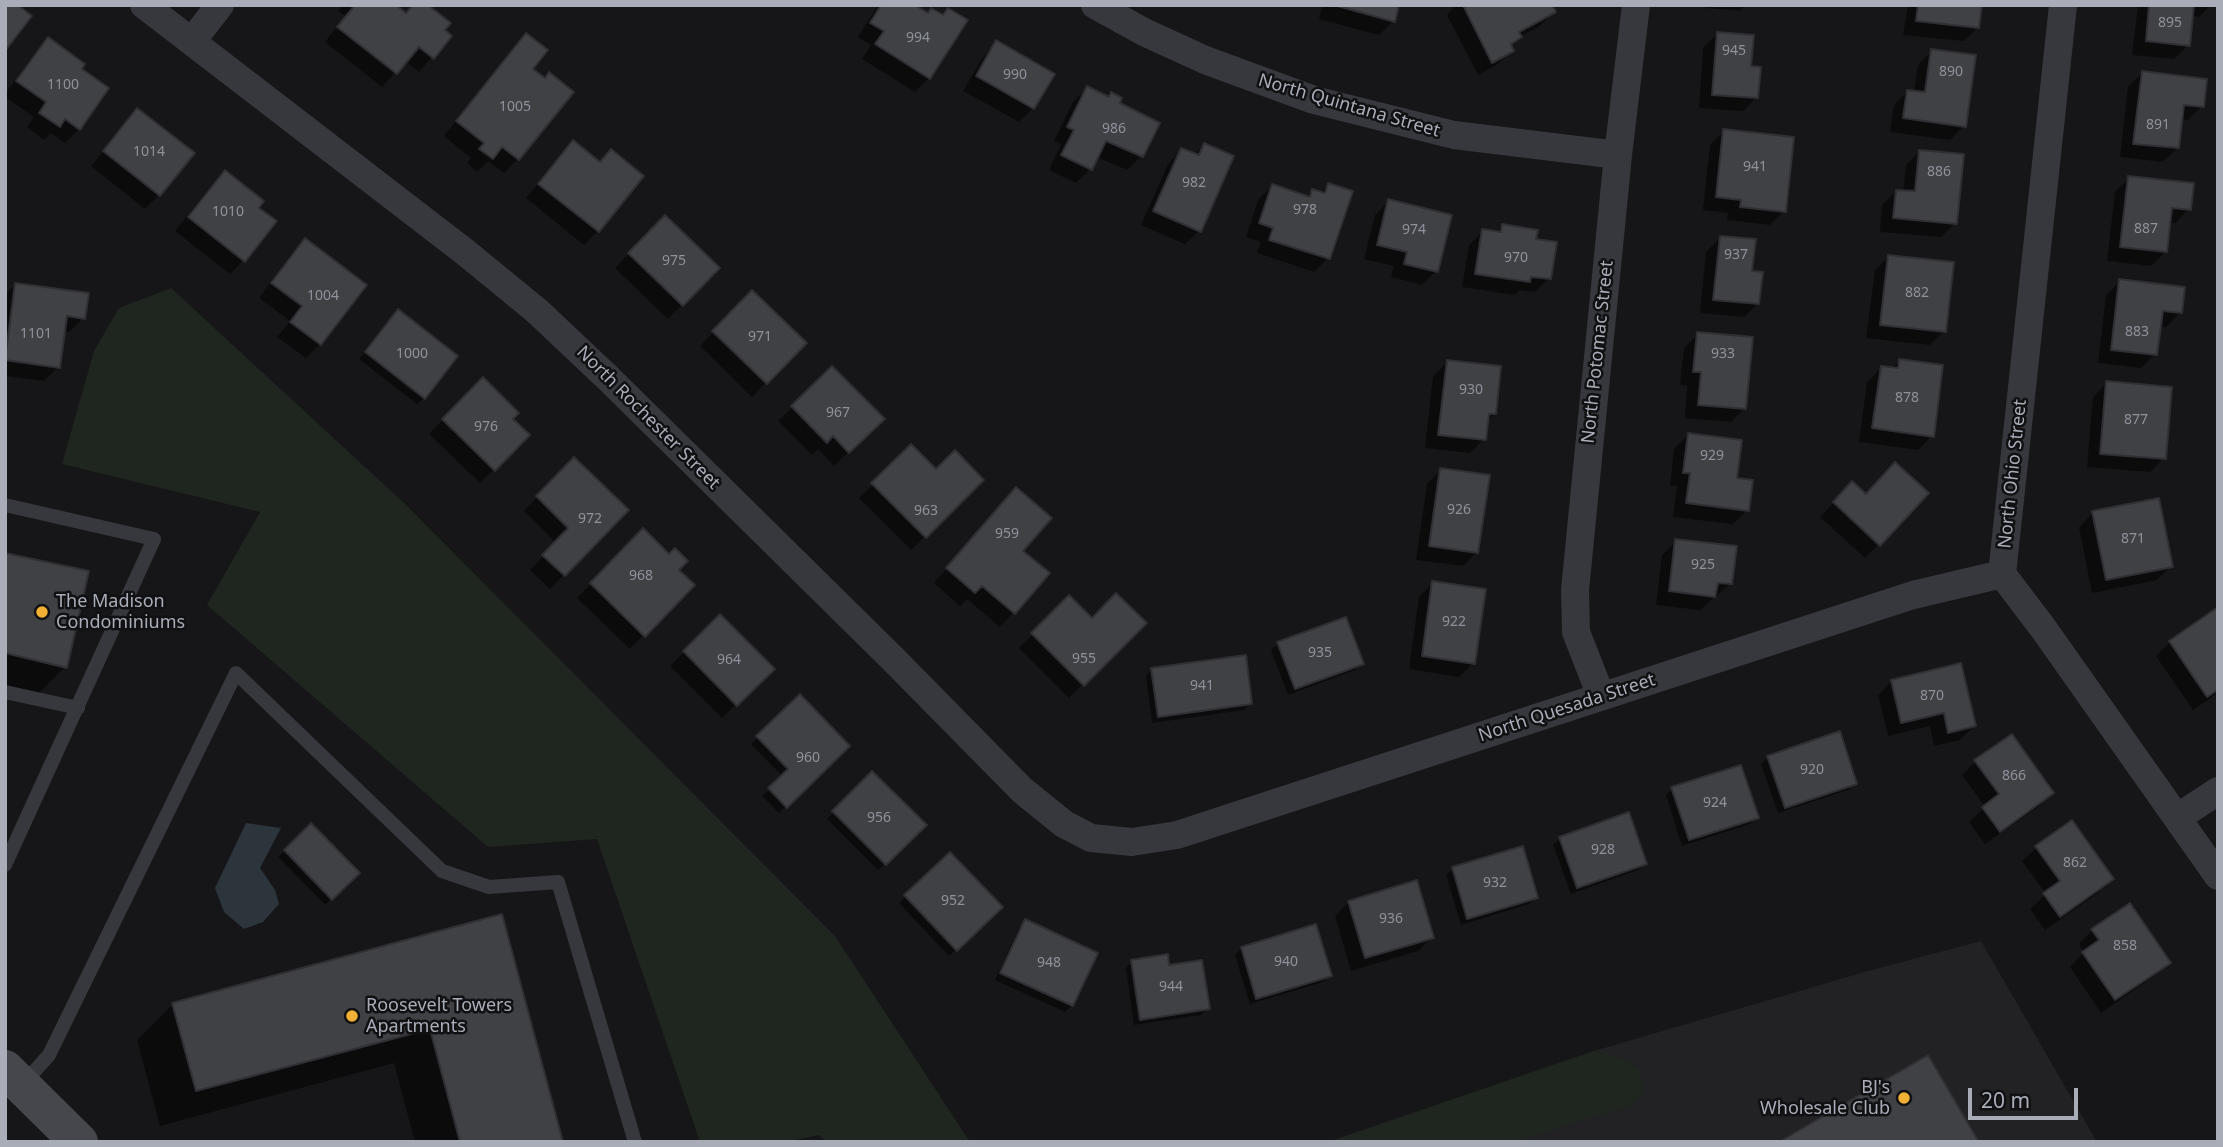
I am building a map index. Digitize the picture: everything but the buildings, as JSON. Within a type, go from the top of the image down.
[{"type":"main road","points":[[13,1077],[79,1142]]},
{"type":"street","name":"North Rochester Street","points":[[144,5],[454,243],[545,319],[1042,807],[1064,824],[1091,838],[1132,842]]},
{"type":"street","points":[[192,41],[220,5]]},
{"type":"street","name":"North Quintana Street","points":[[1095,5],[1144,32],[1205,60],[1314,100],[1454,135],[1618,155]]},
{"type":"street","name":"North Potomac Street","points":[[1601,696],[1576,632],[1575,590],[1618,155],[1636,5]]},
{"type":"street","name":"North Ohio Street","points":[[2063,5],[2002,574],[2218,876]]},
{"type":"street","name":"North Quesada Street","points":[[1132,842],[1177,835],[1913,595],[2002,574]]},
{"type":"street","points":[[2178,817],[2218,791]]},
{"type":"lane","points":[[5,505],[154,539],[5,865]]},
{"type":"lane","points":[[13,1077],[49,1055],[236,673],[442,871],[489,887],[558,882],[635,1142]]},
{"type":"lane","points":[[5,692],[78,708]]},
{"type":"shaded area","points":[[171,288],[404,503],[835,936],[970,1142],[826,1142],[819,1135],[784,1142],[700,1142],[597,839],[488,847],[207,605],[260,512],[62,464],[94,351],[119,308]]},
{"type":"shaded area","points":[[246,823],[281,828],[260,868],[275,890],[279,904],[263,922],[244,929],[224,912],[215,888]]},
{"type":"shaded area","points":[[1981,941],[2097,1142],[1328,1142],[1594,1051]]},
{"type":"shaded area","points":[[1594,1051],[1622,1059],[1639,1069],[1644,1091],[1633,1104],[1516,1142],[1315,1142],[1331,1141]]},
{"type":"place","name":"The Madison Condominiums","points":[[42,612]]},
{"type":"place","name":"Roosevelt Towers Apartments","points":[[352,1016]]},
{"type":"place","name":"BJ's Wholesale Club","points":[[1904,1098]]}]
